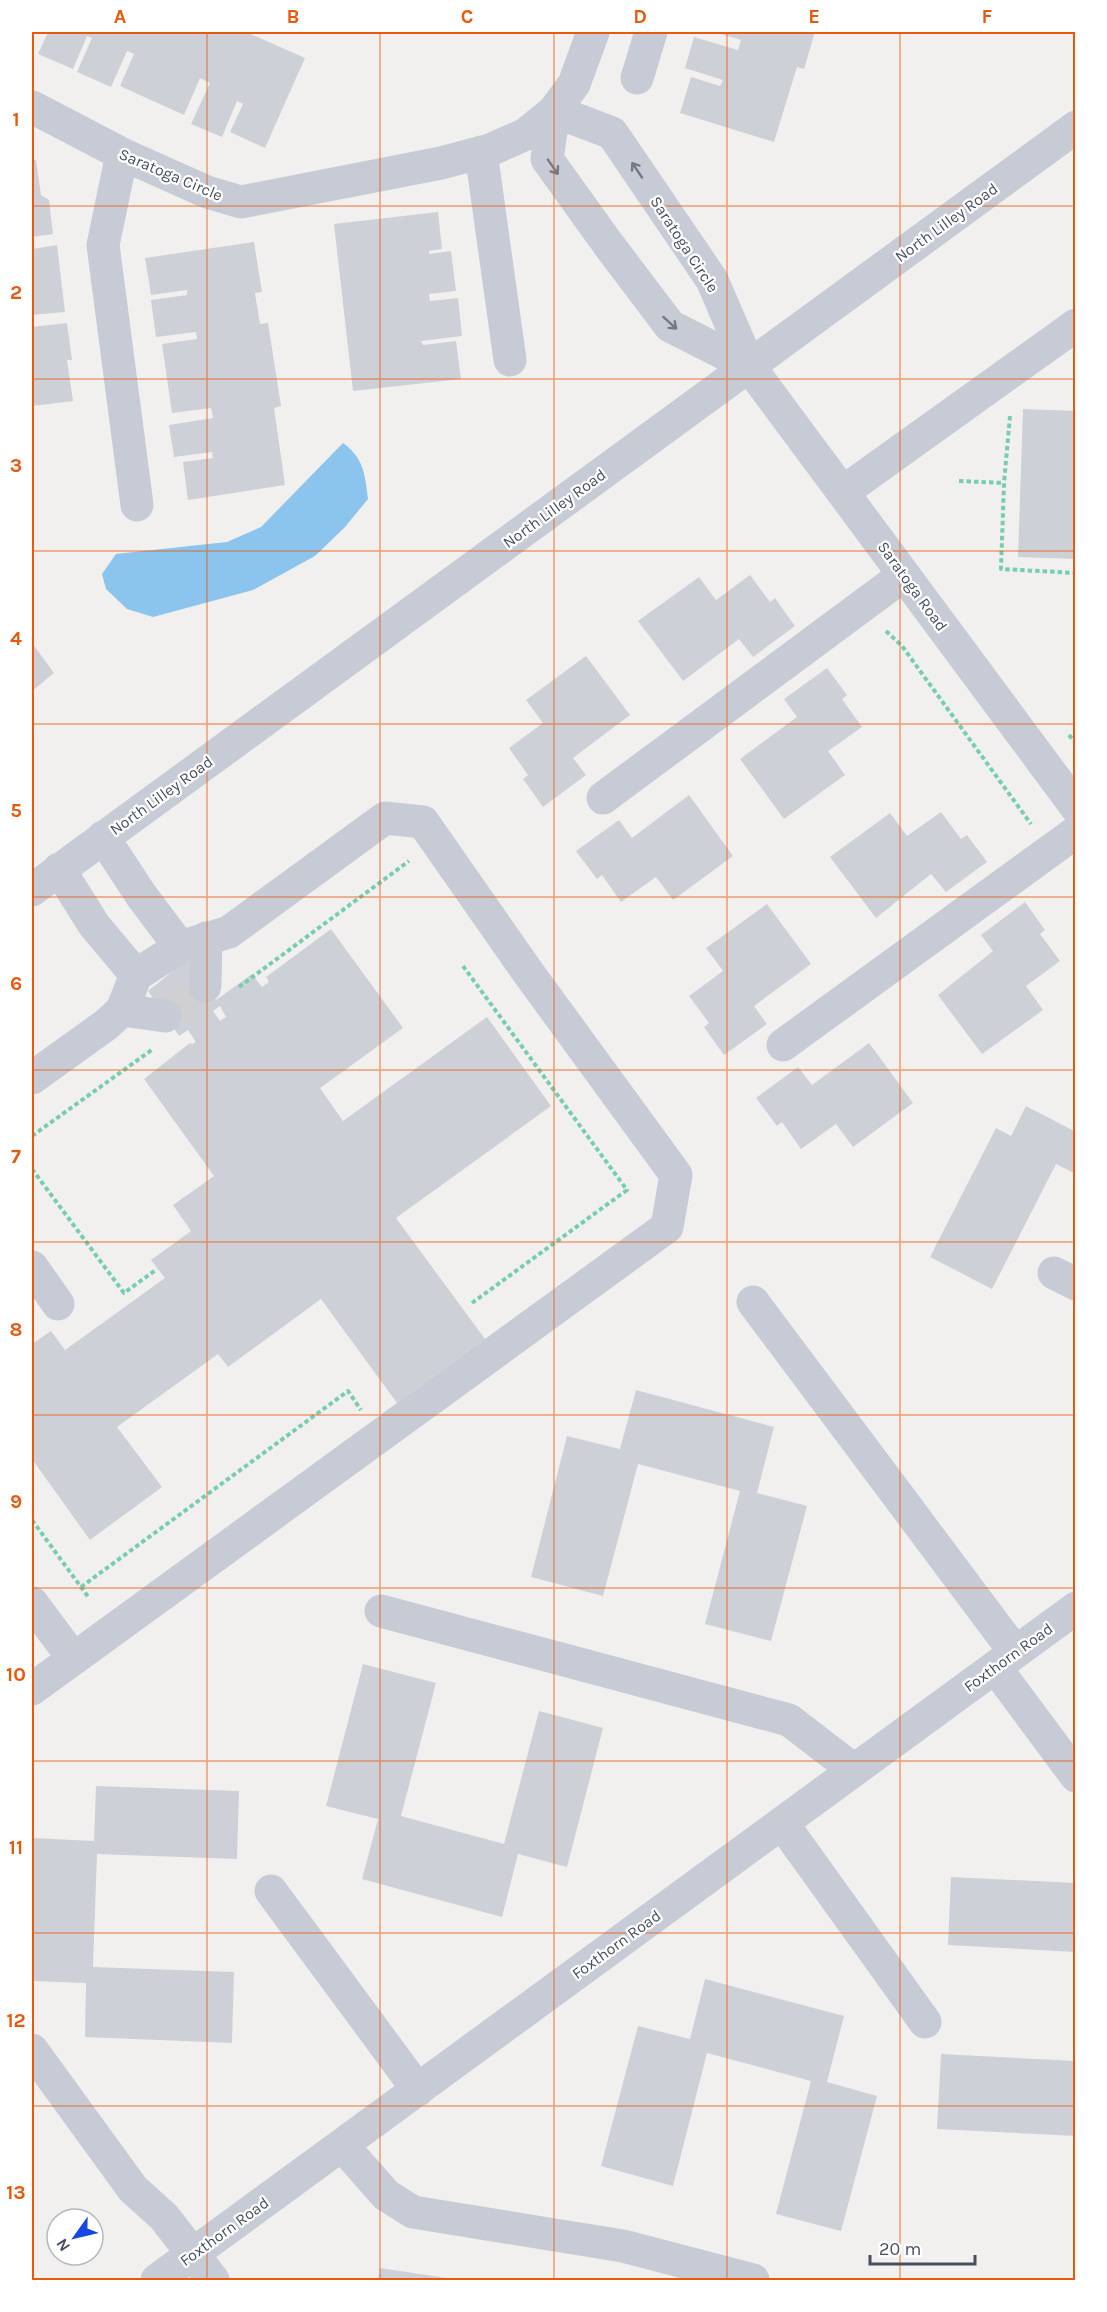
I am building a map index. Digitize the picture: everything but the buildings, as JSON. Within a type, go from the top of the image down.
[{"type":"street","name":"Saratoga Circle","points":[[32,107],[122,154],[207,192],[241,202],[441,163],[490,150],[526,134],[555,111],[574,84],[593,32]]},
{"type":"street","points":[[638,78],[651,32]]},
{"type":"street","name":"Saratoga Circle","points":[[555,111],[612,133],[712,280],[749,366]]},
{"type":"street","name":"Saratoga Circle","points":[[555,111],[547,159],[670,326],[749,366]]},
{"type":"street","name":"North Lilley Road","points":[[32,890],[1076,127]]},
{"type":"street","points":[[481,152],[510,360]]},
{"type":"street","points":[[122,154],[103,245],[137,505]]},
{"type":"street","points":[[843,492],[1076,325]]},
{"type":"street","name":"Saratoga Road","points":[[749,366],[904,575],[1066,758],[1076,807]]},
{"type":"street","points":[[603,798],[904,575]]},
{"type":"street","points":[[32,1078],[107,1024],[122,1010],[136,975],[193,943],[229,932],[385,818],[423,822],[676,1175],[667,1227],[32,1689]]},
{"type":"street","points":[[103,837],[141,895],[193,943],[205,986]]},
{"type":"street","points":[[783,1045],[1063,841]]},
{"type":"street","points":[[59,869],[94,925],[136,975]]},
{"type":"street","points":[[122,1010],[163,1030]]},
{"type":"street","points":[[32,1267],[58,1304]]},
{"type":"street","points":[[753,1302],[1005,1660],[1076,1776]]},
{"type":"street","points":[[32,1604],[73,1658]]},
{"type":"street","name":"Foxthorn Road","points":[[157,2280],[1076,1608]]},
{"type":"street","points":[[381,1611],[789,1719],[854,1770]]},
{"type":"street","points":[[782,1823],[925,2022]]},
{"type":"street","points":[[271,1891],[418,2090]]},
{"type":"street","points":[[32,2050],[133,2189],[164,2217],[213,2280]]},
{"type":"street","points":[[342,2145],[386,2195],[413,2212],[623,2246],[753,2280]]},
{"type":"path","points":[[1011,409],[1004,483],[1001,569],[1076,573]]},
{"type":"path","points":[[959,481],[1004,483]]},
{"type":"path","points":[[881,626],[902,646],[1063,841]]},
{"type":"path","points":[[1066,758],[1076,743]]},
{"type":"path","points":[[254,976],[415,856]]},
{"type":"path","points":[[463,966],[627,1190],[472,1303]]},
{"type":"path","points":[[32,1136],[163,1030]]},
{"type":"path","points":[[32,1169],[124,1293],[157,1269]]},
{"type":"path","points":[[81,1587],[348,1391],[365,1416]]},
{"type":"path","points":[[32,1520],[89,1598]]},
{"type":"water","points":[[343,443],[359,461],[368,499],[345,527],[315,556],[253,590],[153,617],[127,609],[106,589],[102,574],[116,554],[227,542],[261,527]]},
{"type":"tunnel","points":[[165,1016],[205,986]]}]
